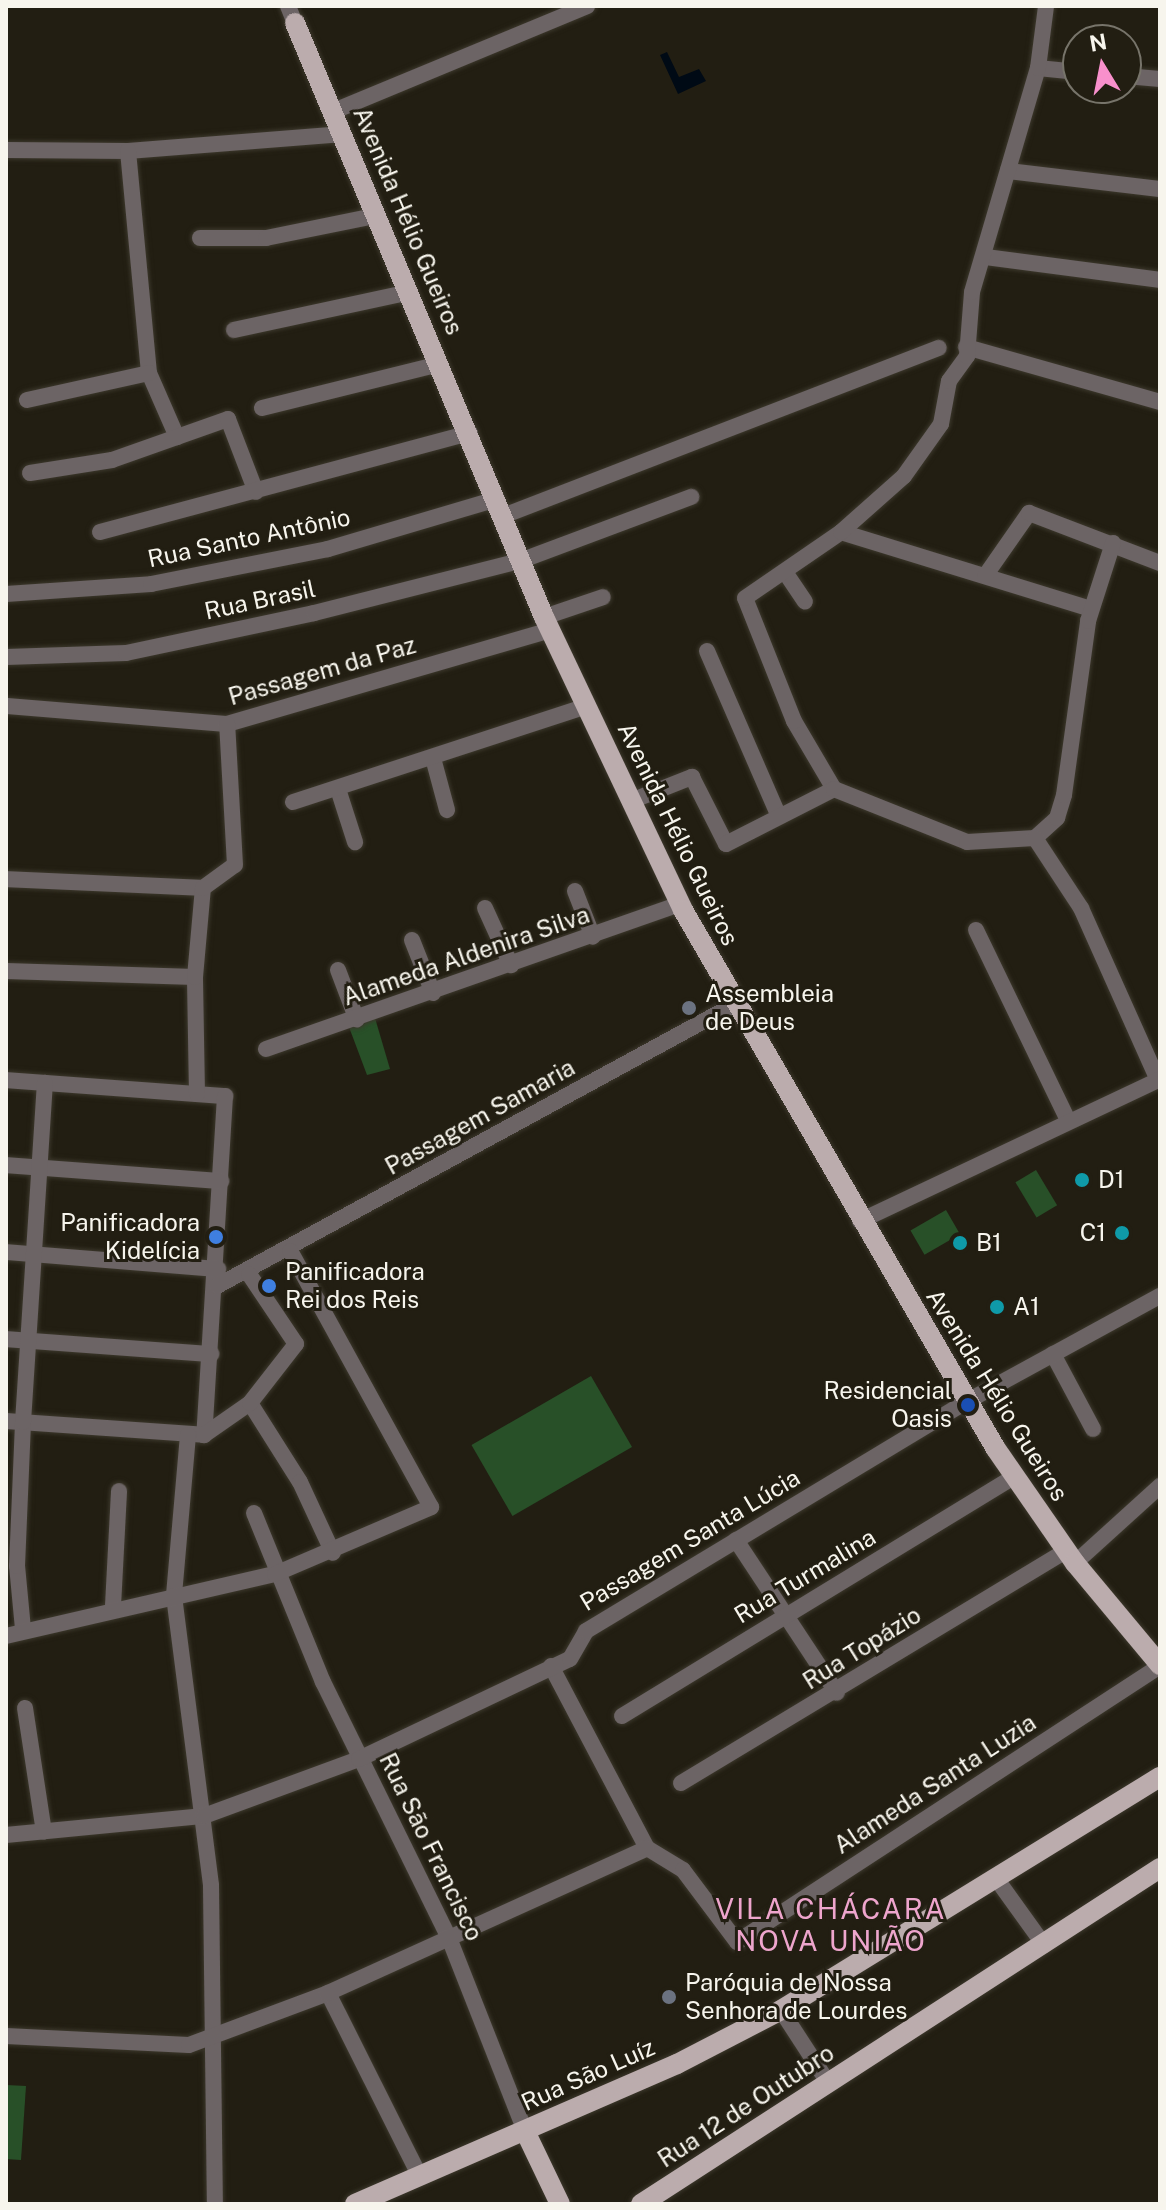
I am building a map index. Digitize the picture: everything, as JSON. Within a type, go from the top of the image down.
[{"type":"main road","name":"Avenida Hélio Gueiros","points":[[292,14],[334,111],[405,293],[470,433],[547,623],[681,904],[735,1004],[966,1402],[1070,1557],[1160,1666]]},
{"type":"main road","name":"Rua São Luíz","points":[[355,2204],[525,2131],[781,2010],[998,1881],[1160,1777]]},
{"type":"main road","name":"Rua 12 de Outubro","points":[[641,2204],[1160,1868]]},
{"type":"main road","name":"Rua São Francisco","points":[[525,2131],[560,2204]]},
{"type":"street","points":[[334,111],[587,6]]},
{"type":"street","points":[[1046,6],[1038,68],[1008,171],[966,347],[931,441],[841,532],[779,578],[748,594],[746,607],[812,757],[834,789],[967,842],[1035,838],[1057,818],[1078,726],[1091,609],[1113,543]]},
{"type":"street","points":[[1038,68],[1062,70]]},
{"type":"street","points":[[6,150],[128,151],[343,134]]},
{"type":"street","points":[[128,151],[149,373],[177,437]]},
{"type":"street","points":[[1008,171],[1160,189]]},
{"type":"street","points":[[200,238],[266,238],[374,216]]},
{"type":"street","points":[[986,257],[1160,280]]},
{"type":"street","points":[[234,330],[405,293]]},
{"type":"street","points":[[966,347],[1160,402]]},
{"type":"street","name":"Rua Santo Antônio","points":[[6,594],[151,584],[328,549],[500,508],[939,348]]},
{"type":"street","points":[[262,408],[440,364]]},
{"type":"street","points":[[27,400],[149,373]]},
{"type":"street","points":[[30,473],[112,460],[228,419],[256,492]]},
{"type":"street","points":[[100,532],[470,433]]},
{"type":"street","name":"Rua Brasil","points":[[6,657],[126,653],[520,561],[691,497]]},
{"type":"street","points":[[985,576],[1029,513],[1160,563]]},
{"type":"street","points":[[841,532],[1091,609]]},
{"type":"street","points":[[779,578],[805,602]]},
{"type":"street","name":"Passagem da Paz","points":[[6,706],[227,724],[547,623],[603,597]]},
{"type":"street","points":[[707,651],[778,814]]},
{"type":"street","points":[[293,802],[586,706]]},
{"type":"street","points":[[6,879],[203,888],[235,865],[227,724]]},
{"type":"street","points":[[433,758],[447,810]]},
{"type":"street","points":[[631,801],[692,777],[726,844],[778,814],[834,789]]},
{"type":"street","points":[[338,789],[355,842]]},
{"type":"street","points":[[860,1221],[1159,1079],[1081,908],[1035,838]]},
{"type":"street","points":[[197,1094],[195,977],[203,888]]},
{"type":"street","points":[[575,891],[593,937]]},
{"type":"street","name":"Alameda Aldenira Silva","points":[[266,1049],[357,1020],[681,904]]},
{"type":"street","points":[[485,908],[511,965]]},
{"type":"street","points":[[976,930],[1069,1122]]},
{"type":"street","points":[[412,940],[433,993]]},
{"type":"street","points":[[338,970],[357,1020]]},
{"type":"street","points":[[6,971],[195,977]]},
{"type":"street","name":"Passagem Samaria","points":[[217,1286],[249,1274],[735,1004]]},
{"type":"street","points":[[6,1080],[197,1094],[229,1103],[221,1181],[211,1354],[196,1435],[174,1596],[204,1816],[214,2037],[215,2204]]},
{"type":"street","points":[[23,1629],[12,1567],[15,1421],[27,1341],[45,1083]]},
{"type":"street","points":[[6,1165],[221,1181]]},
{"type":"street","points":[[6,1636],[113,1606],[275,1574],[333,1553],[431,1507],[290,1251]]},
{"type":"street","points":[[6,1252],[218,1269]]},
{"type":"street","points":[[15,1421],[196,1435],[250,1403],[296,1344],[249,1274]]},
{"type":"street","name":"Passagem Santa Lúcia","points":[[6,1835],[204,1816],[359,1759],[574,1656],[586,1631],[966,1402],[1160,1296]]},
{"type":"street","points":[[6,1339],[211,1354]]},
{"type":"street","points":[[1053,1354],[1093,1429]]},
{"type":"street","points":[[250,1403],[283,1449],[333,1553]]},
{"type":"street","name":"Rua Turmalina","points":[[622,1716],[1014,1477]]},
{"type":"street","name":"Rua Topázio","points":[[681,1783],[1070,1557],[1160,1486]]},
{"type":"street","points":[[113,1606],[119,1491]]},
{"type":"street","name":"Rua São Francisco","points":[[254,1513],[275,1574],[359,1759],[449,1938],[525,2131]]},
{"type":"street","points":[[736,1540],[837,1693]]},
{"type":"street","points":[[6,2036],[162,2046],[214,2037],[328,1993],[647,1848],[551,1666]]},
{"type":"street","name":"Alameda Santa Luzia","points":[[647,1848],[683,1870],[737,1942],[1160,1666]]},
{"type":"street","points":[[25,1708],[44,1832]]},
{"type":"street","points":[[998,1881],[1044,1945]]},
{"type":"street","points":[[328,1993],[419,2175]]},
{"type":"street","points":[[781,2010],[829,2084]]},
{"type":"green space","points":[[375,1018],[390,1069],[367,1075],[349,1027]]},
{"type":"green space","points":[[1036,1170],[1057,1205],[1037,1218],[1015,1182]]},
{"type":"green space","points":[[946,1210],[960,1234],[924,1255],[910,1230]]},
{"type":"green space","points":[[591,1376],[632,1447],[512,1516],[471,1445]]},
{"type":"green space","points":[[6,2085],[26,2086],[21,2160],[6,2159]]},
{"type":"shaded area","points":[[667,52],[679,77],[699,69],[706,81],[678,94],[660,55]]},
{"type":"place","name":"Assembleia de Deus","points":[[689,1008]]},
{"type":"place","name":"D1","points":[[1082,1180]]},
{"type":"place","name":"C1","points":[[1122,1233]]},
{"type":"place","name":"Panificadora Kidelícia","points":[[216,1237]]},
{"type":"place","name":"B1","points":[[960,1243]]},
{"type":"place","name":"Panificadora Rei dos Reis","points":[[269,1286]]},
{"type":"place","name":"A1","points":[[997,1307]]},
{"type":"place","name":"Residencial Oasis","points":[[968,1405]]},
{"type":"place","name":"Paróquia de Nossa Senhora de Lourdes","points":[[669,1997]]},
{"type":"district","name":"VILA CHÁCARA NOVA UNIÃO","points":[[831,1925]]}]
